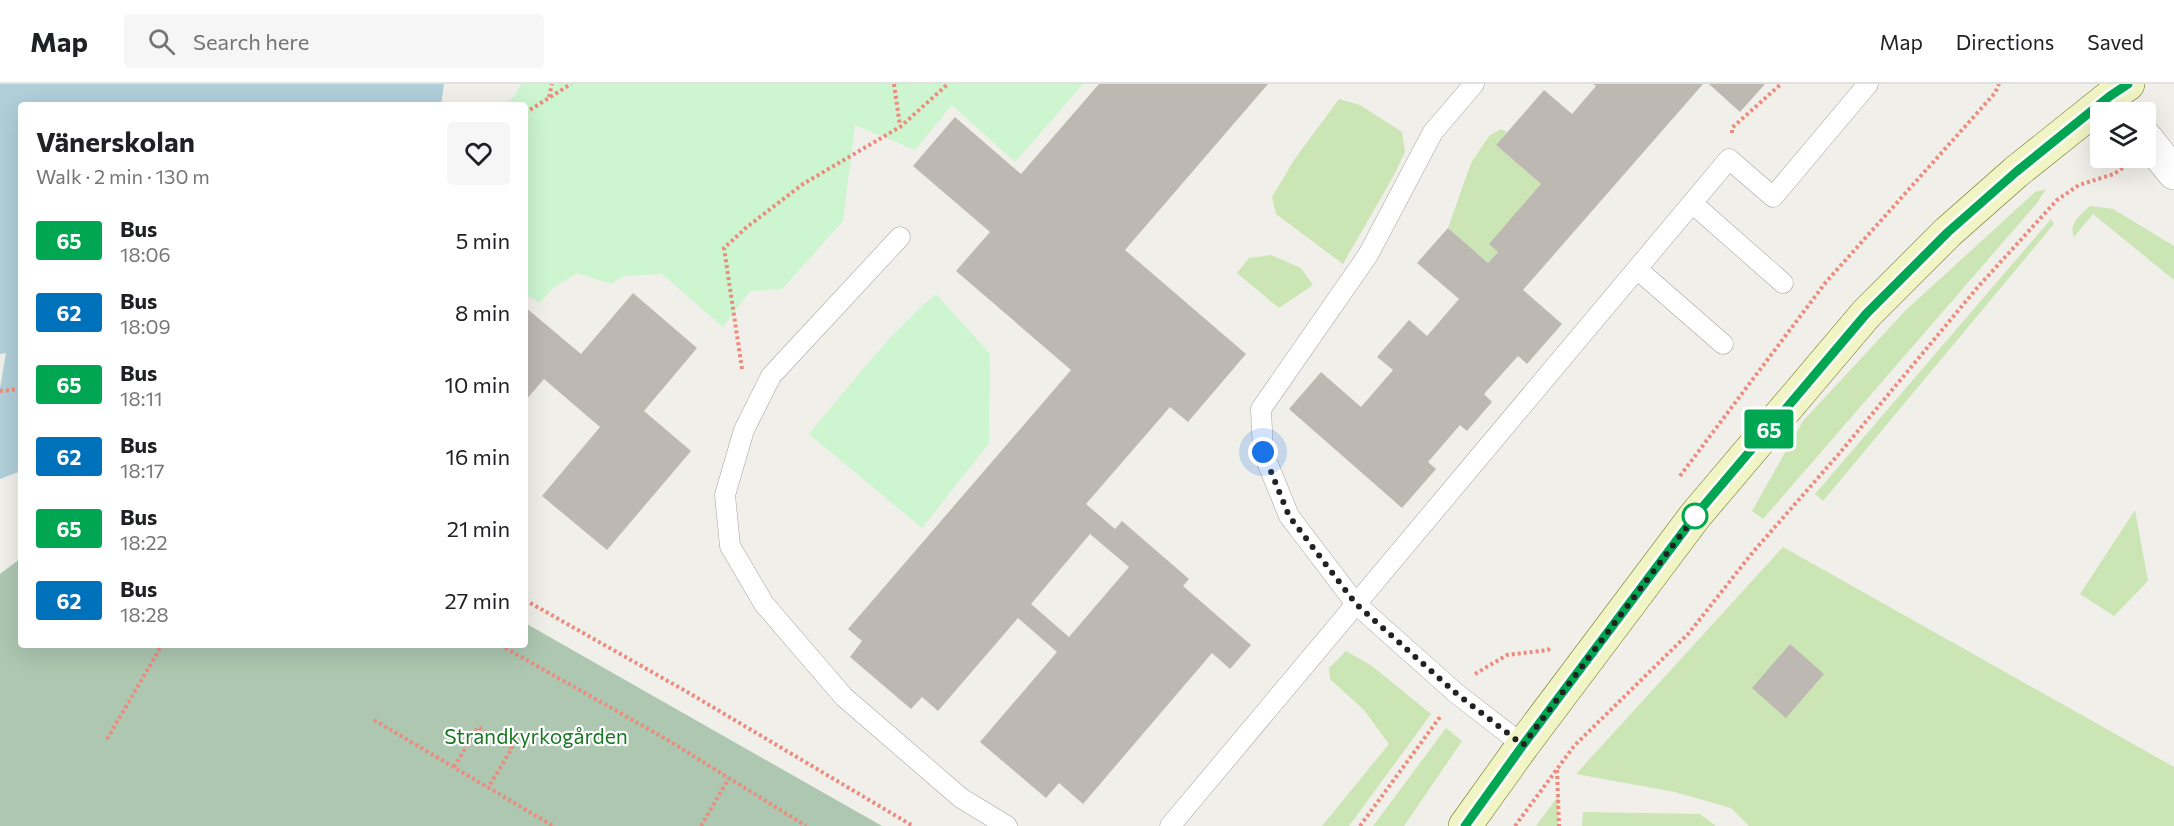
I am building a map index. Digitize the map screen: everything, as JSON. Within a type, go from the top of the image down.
[{"type":"main road","points":[[1465,826],[1695,516],[1866,314],[1948,232],[2016,172],[2116,94]]},
{"type":"street","points":[[2156,162],[2174,173]]},
{"type":"lane","points":[[1474,84],[1433,132],[1368,255],[1261,410],[1263,452],[1289,516],[1356,604],[1457,694],[1523,745]]},
{"type":"lane","points":[[1170,826],[1729,159],[1773,197],[1868,84]]},
{"type":"lane","points":[[1692,203],[1783,284]]},
{"type":"lane","points":[[900,237],[771,376],[744,430],[725,495],[730,546],[764,604],[844,697],[961,798],[1006,826]]},
{"type":"lane","points":[[1637,269],[1723,344]]},
{"type":"path","points":[[549,97],[552,84]]},
{"type":"path","points":[[528,111],[572,84]]},
{"type":"path","points":[[894,84],[900,127]]},
{"type":"path","points":[[751,417],[738,348],[724,248],[747,227],[803,184],[900,127],[948,84]]},
{"type":"path","points":[[1729,159],[1732,128],[1781,84]]},
{"type":"path","points":[[1676,480],[1826,282],[1995,93],[1999,84]]},
{"type":"path","points":[[1515,826],[1574,746],[1689,633],[1753,552],[1977,288],[2057,200],[2079,185],[2114,174],[2120,168]]},
{"type":"path","points":[[0,391],[18,388]]},
{"type":"path","points":[[528,602],[689,693],[913,826]]},
{"type":"path","points":[[1360,826],[1472,676],[1507,656],[1548,650],[1556,641]]},
{"type":"path","points":[[107,740],[160,648]]},
{"type":"path","points":[[505,648],[666,739],[806,826]]},
{"type":"path","points":[[374,720],[553,826]]},
{"type":"path","points":[[454,767],[478,727],[512,748],[488,788]]},
{"type":"path","points":[[1557,769],[1559,826]]},
{"type":"path","points":[[701,826],[729,778]]},
{"type":"green space","points":[[521,84],[1083,84],[1015,162],[952,105],[915,150],[855,125],[843,221],[782,289],[750,291],[723,327],[662,274],[624,276],[611,284],[577,273],[552,289],[540,303],[528,296],[528,102],[506,102],[515,96]]},
{"type":"green space","points":[[1339,99],[1360,105],[1402,132],[1405,152],[1343,264],[1276,214],[1272,197],[1294,160]]},
{"type":"green space","points":[[1501,129],[1507,132],[1496,145],[1541,184],[1498,252],[1488,263],[1448,228],[1471,163],[1489,136]]},
{"type":"green space","points":[[2046,189],[2037,203],[1763,519],[1752,511],[1803,421],[1905,311],[2035,192]]},
{"type":"green space","points":[[2090,206],[2113,209],[2174,246],[2174,280],[2093,214],[2074,237],[2074,223]]},
{"type":"green space","points":[[2051,219],[2054,224],[1823,501],[1815,494]]},
{"type":"green space","points":[[1271,255],[1301,268],[1313,285],[1279,308],[1237,273],[1249,258]]},
{"type":"green space","points":[[936,294],[990,354],[989,443],[922,528],[809,434],[886,343]]},
{"type":"green space","points":[[2135,510],[2148,581],[2114,616],[2080,594]]},
{"type":"green space","points":[[1783,547],[2174,767],[2174,826],[1749,826],[1731,808],[1675,792],[1576,774]]},
{"type":"green space","name":"Strandkyrkogården","points":[[18,560],[18,648],[528,648],[528,625],[882,826],[0,826],[0,574]]},
{"type":"green space","points":[[1346,651],[1372,666],[1431,714],[1349,826],[1322,826],[1389,744],[1364,710],[1330,679],[1329,668]]},
{"type":"green space","points":[[1446,728],[1462,741],[1404,826],[1373,826]]},
{"type":"green space","points":[[1559,795],[1558,826],[1536,826]]},
{"type":"green space","points":[[1583,812],[1700,814],[1716,826],[1582,826]]},
{"type":"water","points":[[0,84],[444,84],[441,102],[18,102],[18,472],[0,479],[0,388],[6,353],[0,354]]},
{"type":"building","points":[[1099,84],[1268,84],[1125,250],[1246,354],[1188,422],[1170,407],[1086,504],[1115,529],[1122,521],[1189,579],[1183,586],[1251,645],[1230,669],[1212,653],[1083,804],[1059,783],[1046,798],[980,742],[1057,652],[1018,618],[938,711],[922,697],[911,709],[850,657],[862,641],[848,629],[1071,370],[956,271],[990,232],[913,166],[955,117],[1021,174]],"holes":[[[1090,534],[1129,567],[1069,637],[1031,604]]]},
{"type":"building","points":[[1593,84],[1703,84],[1523,290],[1562,324],[1527,364],[1518,356],[1484,394],[1492,402],[1467,431],[1460,425],[1428,462],[1436,469],[1402,508],[1289,409],[1321,372],[1361,407],[1393,370],[1377,357],[1409,320],[1427,336],[1459,299],[1417,263],[1448,228],[1488,263],[1498,252],[1489,244],[1541,184],[1496,145],[1544,90],[1572,114],[1596,86]]},
{"type":"building","points":[[1709,84],[1765,84],[1740,112]]},
{"type":"building","points":[[633,293],[697,348],[644,411],[691,451],[607,550],[542,496],[600,427],[544,379],[528,398],[528,310],[581,354]]},
{"type":"building","points":[[1790,644],[1824,674],[1786,718],[1752,688]]},
{"type":"bus line","name":"65","points":[[1465,826],[1695,516],[1866,314],[1948,232],[2016,172],[2128,84]]},
{"type":"route","points":[[1263,452],[1289,516],[1356,604],[1457,694],[1523,745],[1695,516]]}]
